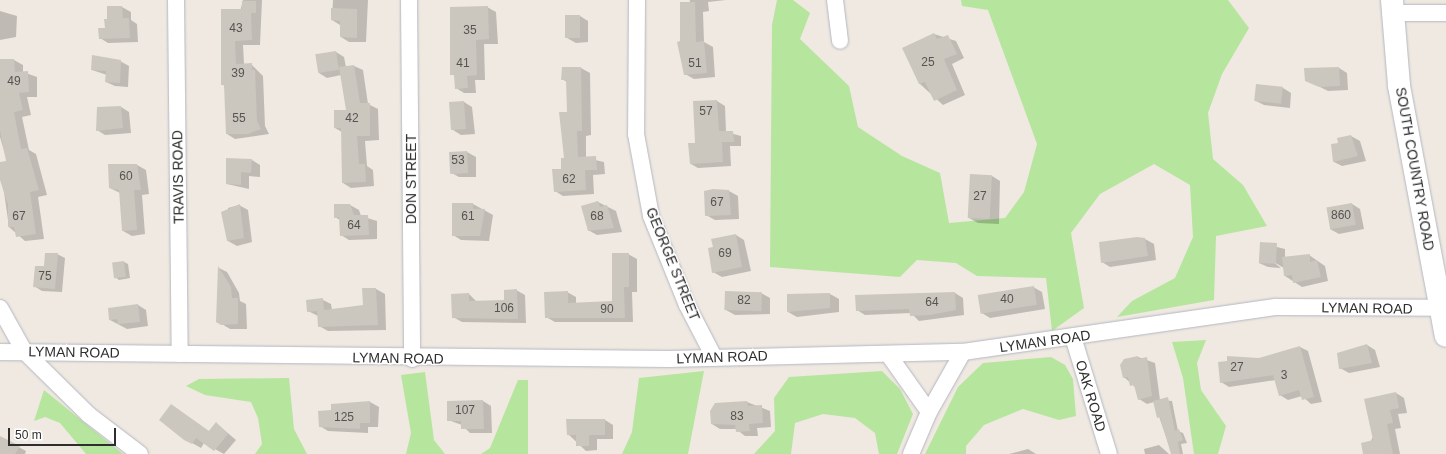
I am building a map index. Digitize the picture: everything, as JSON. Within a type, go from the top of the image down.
[{"type":"main road","name":"SOUTH COUNTRY ROAD","points":[[1391,7],[1412,162],[1446,336]]},
{"type":"street","name":"TRAVIS ROAD","points":[[176,0],[180,354]]},
{"type":"street","name":"DON STREET","points":[[409,0],[412,359]]},
{"type":"street","name":"GEORGE STREET","points":[[637,0],[636,134],[651,216],[687,305],[714,357]]},
{"type":"street","points":[[835,0],[840,41]]},
{"type":"street","points":[[1391,7],[1446,12]]},
{"type":"street","name":"LYMAN ROAD","points":[[0,352],[24,351],[412,359],[714,357],[963,352],[1277,307],[1441,308]]},
{"type":"street","points":[[0,308],[24,351],[89,415],[140,454]]},
{"type":"street","name":"OAK ROAD","points":[[1073,337],[1109,454]]},
{"type":"street","points":[[911,454],[929,412],[963,352]]},
{"type":"street","points":[[888,354],[929,412]]},
{"type":"green space","points":[[777,0],[793,0],[810,13],[800,39],[849,86],[858,127],[902,156],[940,173],[949,223],[1005,218],[1024,192],[1037,144],[988,10],[962,6],[961,0],[1228,0],[1249,28],[1222,74],[1208,113],[1213,159],[1243,185],[1267,226],[1216,236],[1214,300],[1117,317],[1132,301],[1175,278],[1193,237],[1190,185],[1154,164],[1100,194],[1071,233],[1084,308],[1052,331],[1046,278],[977,276],[956,263],[917,260],[900,277],[770,267],[772,25]]},
{"type":"green space","points":[[1206,340],[1197,363],[1201,390],[1226,426],[1218,454],[1194,454],[1183,378],[1172,342]]},
{"type":"green space","points":[[1051,357],[1065,365],[1073,379],[1076,416],[1059,420],[1023,409],[984,425],[966,446],[966,454],[925,454],[958,387],[983,363]]},
{"type":"green space","points":[[704,371],[688,454],[622,454],[632,432],[639,378]]},
{"type":"green space","points":[[882,371],[900,389],[913,414],[897,454],[879,454],[875,433],[855,418],[823,414],[795,423],[791,454],[754,454],[775,431],[774,398],[789,377]]},
{"type":"green space","points":[[425,372],[434,440],[445,454],[406,454],[411,433],[401,375]]},
{"type":"green space","points":[[289,378],[294,429],[307,454],[255,454],[262,444],[258,418],[251,402],[205,395],[186,386],[199,379]]},
{"type":"green space","points":[[518,380],[528,380],[528,454],[481,454],[490,448]]},
{"type":"green space","points":[[44,390],[123,454],[86,454],[60,423],[45,417],[34,421]]},
{"type":"building","points":[[242,1],[256,1],[256,13],[251,13],[252,40],[235,41],[236,64],[252,63],[252,70],[255,70],[257,121],[261,129],[248,134],[226,134],[224,85],[221,85],[221,9],[242,9]]},
{"type":"building","points":[[680,2],[695,2],[696,42],[704,41],[707,73],[684,75],[677,42],[680,41]]},
{"type":"building","points":[[107,6],[122,6],[123,18],[129,18],[130,38],[99,39],[98,28],[105,28],[104,19],[107,19]]},
{"type":"building","points":[[488,6],[489,39],[476,40],[477,75],[467,76],[468,88],[455,89],[454,75],[450,75],[450,7]]},
{"type":"building","points":[[331,8],[357,9],[357,38],[340,37],[340,21],[331,20]]},
{"type":"building","points":[[565,15],[580,15],[580,38],[565,38]]},
{"type":"building","points":[[934,33],[937,39],[948,35],[957,54],[944,59],[957,90],[934,101],[925,82],[919,84],[902,48]]},
{"type":"building","points":[[336,51],[339,70],[318,73],[315,54]]},
{"type":"building","points":[[92,55],[121,60],[120,83],[105,82],[106,71],[91,70]]},
{"type":"building","points":[[0,59],[14,59],[15,72],[28,71],[29,92],[19,93],[23,110],[14,112],[21,149],[27,148],[39,190],[30,192],[36,234],[16,237],[14,227],[8,227],[8,205],[0,180],[0,162],[6,161],[0,130]]},
{"type":"building","points":[[354,65],[360,103],[370,103],[370,136],[357,136],[359,164],[365,164],[366,182],[342,183],[341,128],[334,128],[334,110],[346,110],[339,67]]},
{"type":"building","points":[[562,67],[581,67],[582,131],[577,131],[578,157],[596,156],[597,170],[585,170],[586,190],[554,192],[552,169],[561,169],[561,158],[564,158],[559,112],[567,112],[566,80],[561,80]]},
{"type":"building","points":[[1339,67],[1340,86],[1319,87],[1305,81],[1304,68]]},
{"type":"building","points":[[1256,84],[1283,87],[1281,104],[1254,101]]},
{"type":"building","points":[[717,100],[719,131],[733,131],[734,142],[722,142],[723,162],[690,164],[688,143],[695,143],[693,101]]},
{"type":"building","points":[[464,101],[466,129],[451,130],[449,102]]},
{"type":"building","points":[[121,106],[123,128],[96,131],[97,107]]},
{"type":"building","points":[[1351,135],[1358,156],[1333,162],[1331,144],[1338,143],[1337,138]]},
{"type":"building","points":[[467,151],[468,173],[450,174],[449,152]]},
{"type":"building","points":[[226,158],[252,159],[251,173],[241,172],[241,185],[226,184]]},
{"type":"building","points":[[108,164],[137,164],[141,190],[134,190],[137,230],[122,231],[119,190],[109,188]]},
{"type":"building","points":[[970,174],[992,175],[990,219],[968,218]]},
{"type":"building","points":[[713,189],[729,190],[731,215],[705,216],[704,191]]},
{"type":"building","points":[[598,201],[600,207],[607,205],[614,228],[588,231],[581,206]]},
{"type":"building","points":[[452,203],[473,203],[473,209],[485,209],[480,236],[452,236]]},
{"type":"building","points":[[1352,203],[1356,225],[1330,229],[1326,208]]},
{"type":"building","points":[[240,204],[244,238],[227,241],[221,212]]},
{"type":"building","points":[[334,204],[350,204],[354,215],[368,215],[369,235],[340,236],[339,217],[334,218]]},
{"type":"building","points":[[736,234],[742,267],[712,273],[708,248],[713,247],[711,239]]},
{"type":"building","points":[[1137,237],[1145,238],[1148,256],[1101,263],[1099,242]]},
{"type":"building","points":[[1260,242],[1277,243],[1276,264],[1259,263]]},
{"type":"building","points":[[45,253],[58,253],[55,289],[33,287],[35,266],[44,266]]},
{"type":"building","points":[[612,253],[629,253],[629,287],[624,287],[625,318],[545,318],[544,292],[568,291],[568,303],[612,301]]},
{"type":"building","points":[[1310,254],[1310,262],[1317,260],[1321,277],[1293,283],[1292,275],[1284,276],[1282,257]]},
{"type":"building","points":[[124,261],[126,277],[114,278],[112,262]]},
{"type":"building","points":[[218,266],[231,287],[232,298],[238,298],[238,324],[221,325],[216,322]]},
{"type":"building","points":[[1034,286],[1037,305],[981,314],[978,295]]},
{"type":"building","points":[[362,288],[376,288],[378,325],[318,327],[317,311],[307,312],[306,300],[323,298],[324,310],[363,305]]},
{"type":"building","points":[[517,289],[518,319],[452,318],[451,294],[469,293],[469,301],[504,300],[504,290]]},
{"type":"building","points":[[725,291],[762,292],[761,311],[724,310]]},
{"type":"building","points":[[955,292],[956,310],[930,315],[910,316],[909,309],[856,311],[855,295]]},
{"type":"building","points":[[830,293],[830,308],[787,312],[787,294]]},
{"type":"building","points":[[138,304],[140,322],[118,324],[117,319],[109,320],[108,308]]},
{"type":"building","points":[[1367,344],[1372,363],[1339,369],[1337,353]]},
{"type":"building","points":[[1300,346],[1314,397],[1302,400],[1299,390],[1279,396],[1273,375],[1220,383],[1218,362],[1227,361],[1227,356],[1259,358]]},
{"type":"building","points":[[1138,356],[1138,359],[1147,357],[1152,396],[1138,400],[1134,385],[1130,386],[1128,377],[1123,378],[1120,365],[1124,359]]},
{"type":"building","points":[[1396,392],[1399,408],[1390,410],[1393,423],[1387,424],[1393,454],[1363,454],[1361,443],[1373,440],[1364,399]]},
{"type":"building","points":[[1168,397],[1175,431],[1179,429],[1183,440],[1178,442],[1180,454],[1171,454],[1160,417],[1157,418],[1153,401]]},
{"type":"building","points":[[483,400],[484,429],[461,429],[461,421],[447,421],[447,401]]},
{"type":"building","points":[[370,401],[370,423],[360,423],[360,429],[319,427],[318,411],[331,410],[331,404]]},
{"type":"building","points":[[747,401],[748,406],[762,405],[763,423],[749,424],[750,431],[736,432],[735,425],[711,424],[710,411],[715,403]]},
{"type":"building","points":[[171,404],[209,431],[216,422],[228,434],[214,451],[196,438],[192,444],[184,440],[159,420]]},
{"type":"building","points":[[566,419],[605,419],[605,435],[589,435],[589,446],[576,446],[576,435],[567,435]]},
{"type":"building","points":[[0,436],[20,446],[15,454],[0,454]]}]
